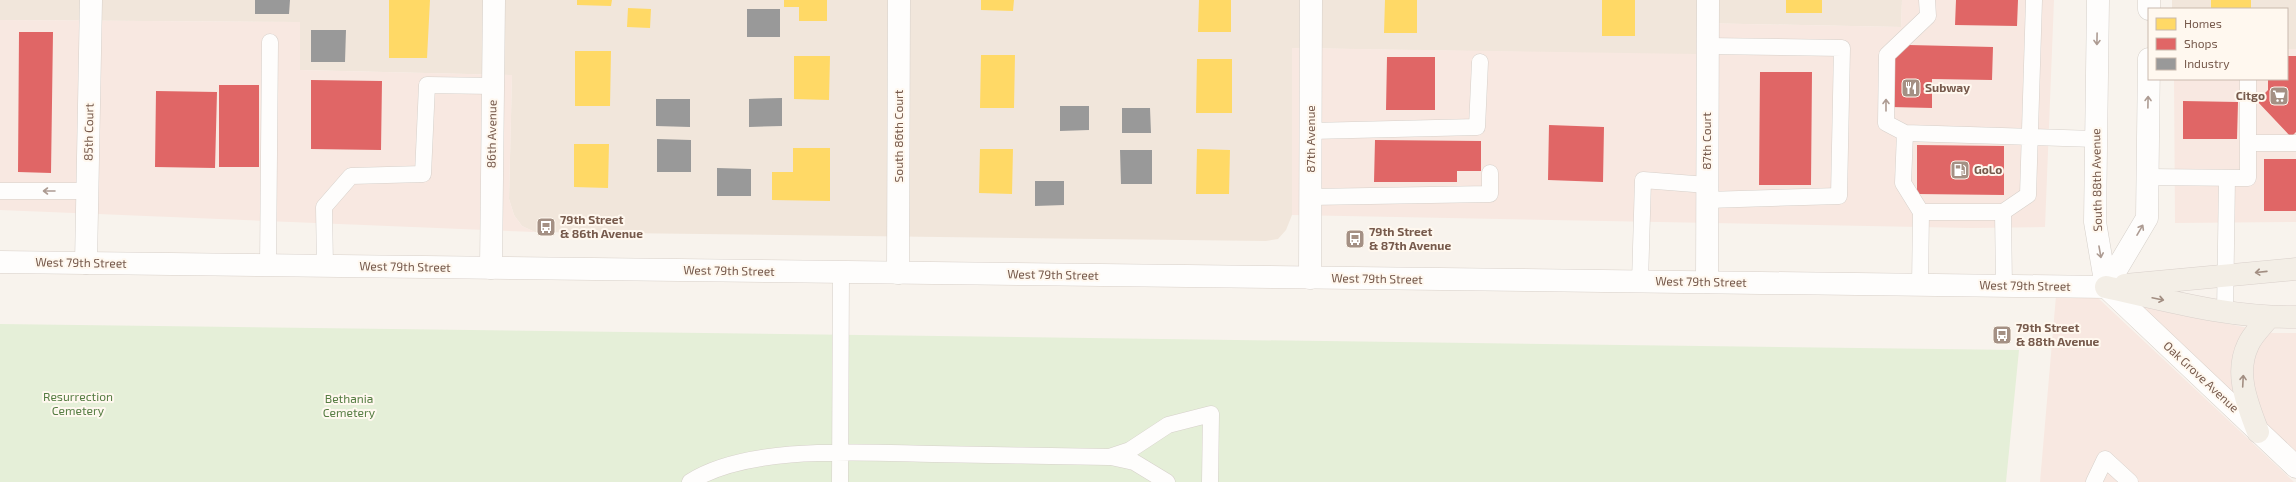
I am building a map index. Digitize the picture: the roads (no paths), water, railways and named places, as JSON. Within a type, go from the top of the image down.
[{"type":"main road","name":"85th Court","points":[[86,263],[90,0]]},
{"type":"main road","name":"86th Avenue","points":[[491,268],[494,0]]},
{"type":"main road","name":"South 86th Court","points":[[898,273],[899,0]]},
{"type":"main road","name":"87th Avenue","points":[[1310,278],[1311,0]]},
{"type":"main road","name":"87th Court","points":[[1707,282],[1708,0]]},
{"type":"main road","name":"South 88th Avenue","points":[[2098,0],[2094,222],[2106,287]]},
{"type":"main road","points":[[2106,287],[2147,218],[2149,80]]},
{"type":"main road","name":"West 79th Street","points":[[0,262],[2106,287]]},
{"type":"main road","points":[[2106,287],[2296,269]]},
{"type":"main road","points":[[2106,287],[2225,313],[2268,318],[2296,317]]},
{"type":"main road","name":"Oak Grove Avenue","points":[[2106,287],[2296,467]]},
{"type":"main road","points":[[2258,432],[2242,390],[2244,361],[2248,345],[2268,318]]},
{"type":"lane","points":[[1927,0],[1928,16],[1886,55],[1886,123],[1905,133],[2096,138]]},
{"type":"lane","points":[[1921,212],[2003,212],[2028,195],[2034,0]]},
{"type":"lane","points":[[268,265],[270,42]]},
{"type":"lane","points":[[1640,282],[1643,180],[1707,193],[1839,196],[1842,48],[1708,46]]},
{"type":"lane","points":[[1311,131],[1477,127],[1480,62]]},
{"type":"lane","points":[[2147,177],[2248,178],[2248,80]]},
{"type":"lane","points":[[325,266],[324,208],[351,176],[423,174],[427,85],[493,86]]},
{"type":"lane","points":[[1905,133],[1903,183],[1921,212],[1920,285]]},
{"type":"lane","points":[[2248,143],[2296,143]]},
{"type":"lane","points":[[1310,197],[1490,194],[1490,173]]},
{"type":"lane","points":[[2225,313],[2227,178]]},
{"type":"lane","points":[[0,191],[88,191]]},
{"type":"lane","points":[[2003,212],[2004,286]]},
{"type":"lane","points":[[840,482],[841,272]]},
{"type":"lane","points":[[1109,457],[1130,450],[1168,425],[1211,414],[1210,482]]},
{"type":"lane","points":[[690,482],[710,473],[750,461],[778,455],[841,452],[1109,457],[1134,462],[1167,482]]},
{"type":"lane","points":[[2094,482],[2105,459],[2130,482]]},
{"type":"place","name":"Subway","points":[[1911,88]]},
{"type":"place","name":"Citgo","points":[[2279,96]]},
{"type":"place","name":"GoLo","points":[[1960,170]]},
{"type":"place","name":"79th Street & 86th Avenue","points":[[546,227]]},
{"type":"place","name":"79th Street & 87th Avenue","points":[[1355,239]]},
{"type":"place","name":"79th Street & 88th Avenue","points":[[2002,335]]},
{"type":"park label","name":"Resurrection Cemetery","points":[[78,404]]},
{"type":"park label","name":"Bethania Cemetery","points":[[349,406]]}]
